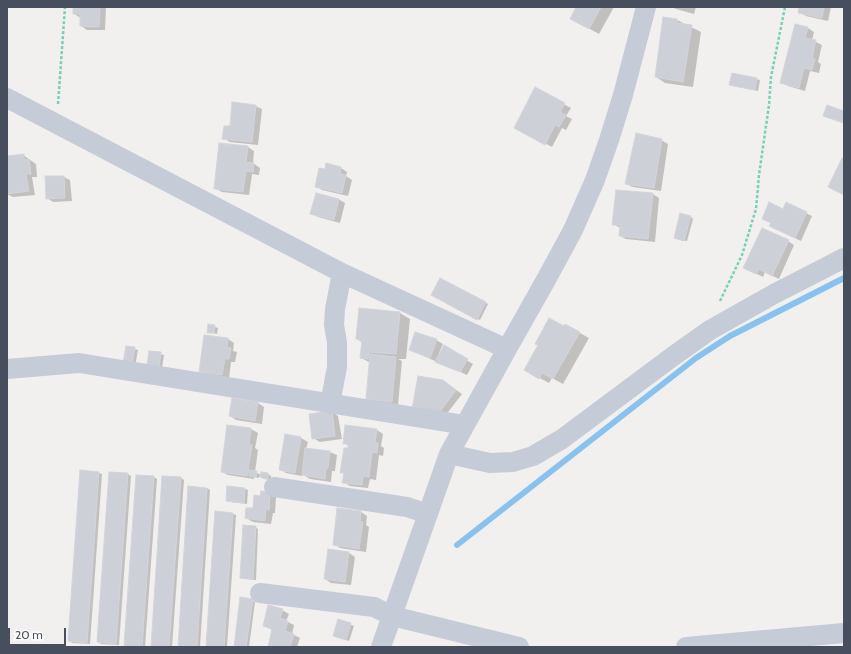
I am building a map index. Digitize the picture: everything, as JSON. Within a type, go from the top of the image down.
[{"type":"street","points":[[381,647],[449,454],[569,237],[595,180],[623,95],[646,7]]},
{"type":"street","points":[[7,98],[342,273],[507,349]]},
{"type":"street","points":[[449,454],[490,463],[513,462],[533,456],[562,440],[672,357],[720,324],[844,258]]},
{"type":"street","points":[[330,404],[337,367],[337,342],[334,325],[335,309],[342,273]]},
{"type":"street","points":[[7,369],[79,363],[465,425]]},
{"type":"street","points":[[274,487],[407,507],[428,514]]},
{"type":"street","points":[[260,593],[374,607],[392,616],[519,647]]},
{"type":"street","points":[[686,647],[844,633]]},
{"type":"path","points":[[57,124],[65,7]]},
{"type":"path","points":[[720,324],[716,309],[742,255],[756,209],[771,77],[785,7]]},
{"type":"building","points":[[73,7],[100,7],[99,27],[80,26],[80,14],[73,14]]},
{"type":"building","points":[[576,7],[601,7],[589,29],[570,19]]},
{"type":"building","points":[[799,7],[824,7],[822,18],[798,13]]},
{"type":"building","points":[[663,17],[677,19],[677,23],[692,25],[683,82],[655,77]]},
{"type":"building","points":[[795,24],[808,27],[805,38],[816,40],[812,59],[815,59],[812,70],[804,68],[799,88],[780,83]]},
{"type":"building","points":[[732,73],[757,78],[755,90],[729,85]]},
{"type":"building","points":[[535,87],[565,103],[560,112],[566,115],[559,127],[555,125],[545,145],[514,128]]},
{"type":"building","points":[[232,102],[256,105],[252,142],[222,139],[224,126],[230,126]]},
{"type":"building","points":[[827,105],[844,111],[844,123],[823,116]]},
{"type":"building","points":[[636,133],[662,139],[654,188],[625,184]]},
{"type":"building","points":[[219,143],[248,146],[246,162],[254,163],[253,172],[246,171],[243,192],[214,189]]},
{"type":"building","points":[[24,154],[24,160],[29,159],[31,174],[26,174],[29,191],[7,194],[7,156]]},
{"type":"building","points":[[842,158],[844,159],[844,195],[828,187]]},
{"type":"building","points":[[326,163],[341,167],[340,174],[346,175],[342,193],[315,187],[319,168],[325,169]]},
{"type":"building","points":[[45,176],[64,176],[65,198],[46,199]]},
{"type":"building","points":[[616,190],[653,193],[648,239],[619,236],[620,225],[612,225]]},
{"type":"building","points":[[316,193],[339,199],[334,220],[310,214]]},
{"type":"building","points":[[769,202],[783,209],[786,202],[807,212],[795,238],[769,226],[771,223],[762,219]]},
{"type":"building","points":[[680,213],[691,216],[684,241],[674,238]]},
{"type":"building","points":[[762,228],[789,240],[772,276],[759,269],[756,274],[743,268]]},
{"type":"building","points":[[440,278],[486,302],[477,320],[431,295]]},
{"type":"building","points":[[359,308],[400,312],[396,354],[369,352],[368,359],[360,358],[362,340],[356,339]]},
{"type":"building","points":[[549,318],[580,332],[553,379],[542,373],[539,379],[524,370],[538,345],[535,344]]},
{"type":"building","points":[[208,324],[215,325],[214,333],[207,333]]},
{"type":"building","points":[[415,332],[437,339],[430,358],[409,350]]},
{"type":"building","points":[[204,335],[228,338],[227,347],[231,348],[229,359],[225,359],[222,375],[199,372]]},
{"type":"building","points":[[444,345],[468,359],[460,372],[435,362]]},
{"type":"building","points":[[126,346],[135,347],[132,365],[123,363]]},
{"type":"building","points":[[149,351],[161,352],[159,367],[147,365]]},
{"type":"building","points":[[370,354],[396,357],[392,402],[366,399]]},
{"type":"building","points":[[418,376],[443,380],[456,390],[439,413],[412,409]]},
{"type":"building","points":[[232,398],[258,402],[255,421],[229,416]]},
{"type":"building","points":[[332,411],[335,436],[312,439],[309,414]]},
{"type":"building","points":[[227,425],[251,428],[249,445],[252,445],[247,476],[221,472]]},
{"type":"building","points":[[345,425],[377,429],[375,443],[378,443],[377,453],[372,452],[369,477],[363,476],[362,485],[342,483],[344,473],[340,473],[344,448],[348,448],[348,444],[343,444]]},
{"type":"building","points":[[285,434],[301,437],[295,473],[279,470]]},
{"type":"building","points":[[305,448],[330,451],[325,479],[302,475]]},
{"type":"building","points":[[80,470],[99,472],[87,643],[68,641]]},
{"type":"building","points":[[249,470],[257,471],[256,477],[249,476]]},
{"type":"building","points":[[109,472],[128,473],[116,644],[97,642]]},
{"type":"building","points":[[261,472],[268,473],[268,479],[260,477]]},
{"type":"building","points":[[136,475],[154,476],[142,647],[124,646]]},
{"type":"building","points":[[162,476],[181,477],[169,647],[151,647]]},
{"type":"building","points":[[188,486],[207,488],[197,647],[178,647]]},
{"type":"building","points":[[227,486],[245,488],[244,503],[226,501]]},
{"type":"building","points":[[261,491],[270,492],[269,510],[266,509],[265,521],[245,518],[246,508],[253,508],[254,495],[260,496]]},
{"type":"building","points":[[337,508],[361,511],[360,522],[363,522],[359,549],[333,545]]},
{"type":"building","points":[[215,511],[233,513],[224,647],[206,647]]},
{"type":"building","points":[[243,525],[256,526],[253,579],[240,578]]},
{"type":"building","points":[[328,549],[349,552],[345,582],[324,579]]},
{"type":"building","points":[[240,597],[253,599],[246,647],[234,647]]},
{"type":"building","points":[[268,605],[283,609],[280,618],[288,621],[285,631],[294,634],[290,647],[268,647],[272,629],[263,626]]},
{"type":"building","points":[[338,619],[351,623],[346,640],[333,636]]},
{"type":"waterway","points":[[457,545],[696,358],[730,336],[844,278]]}]
